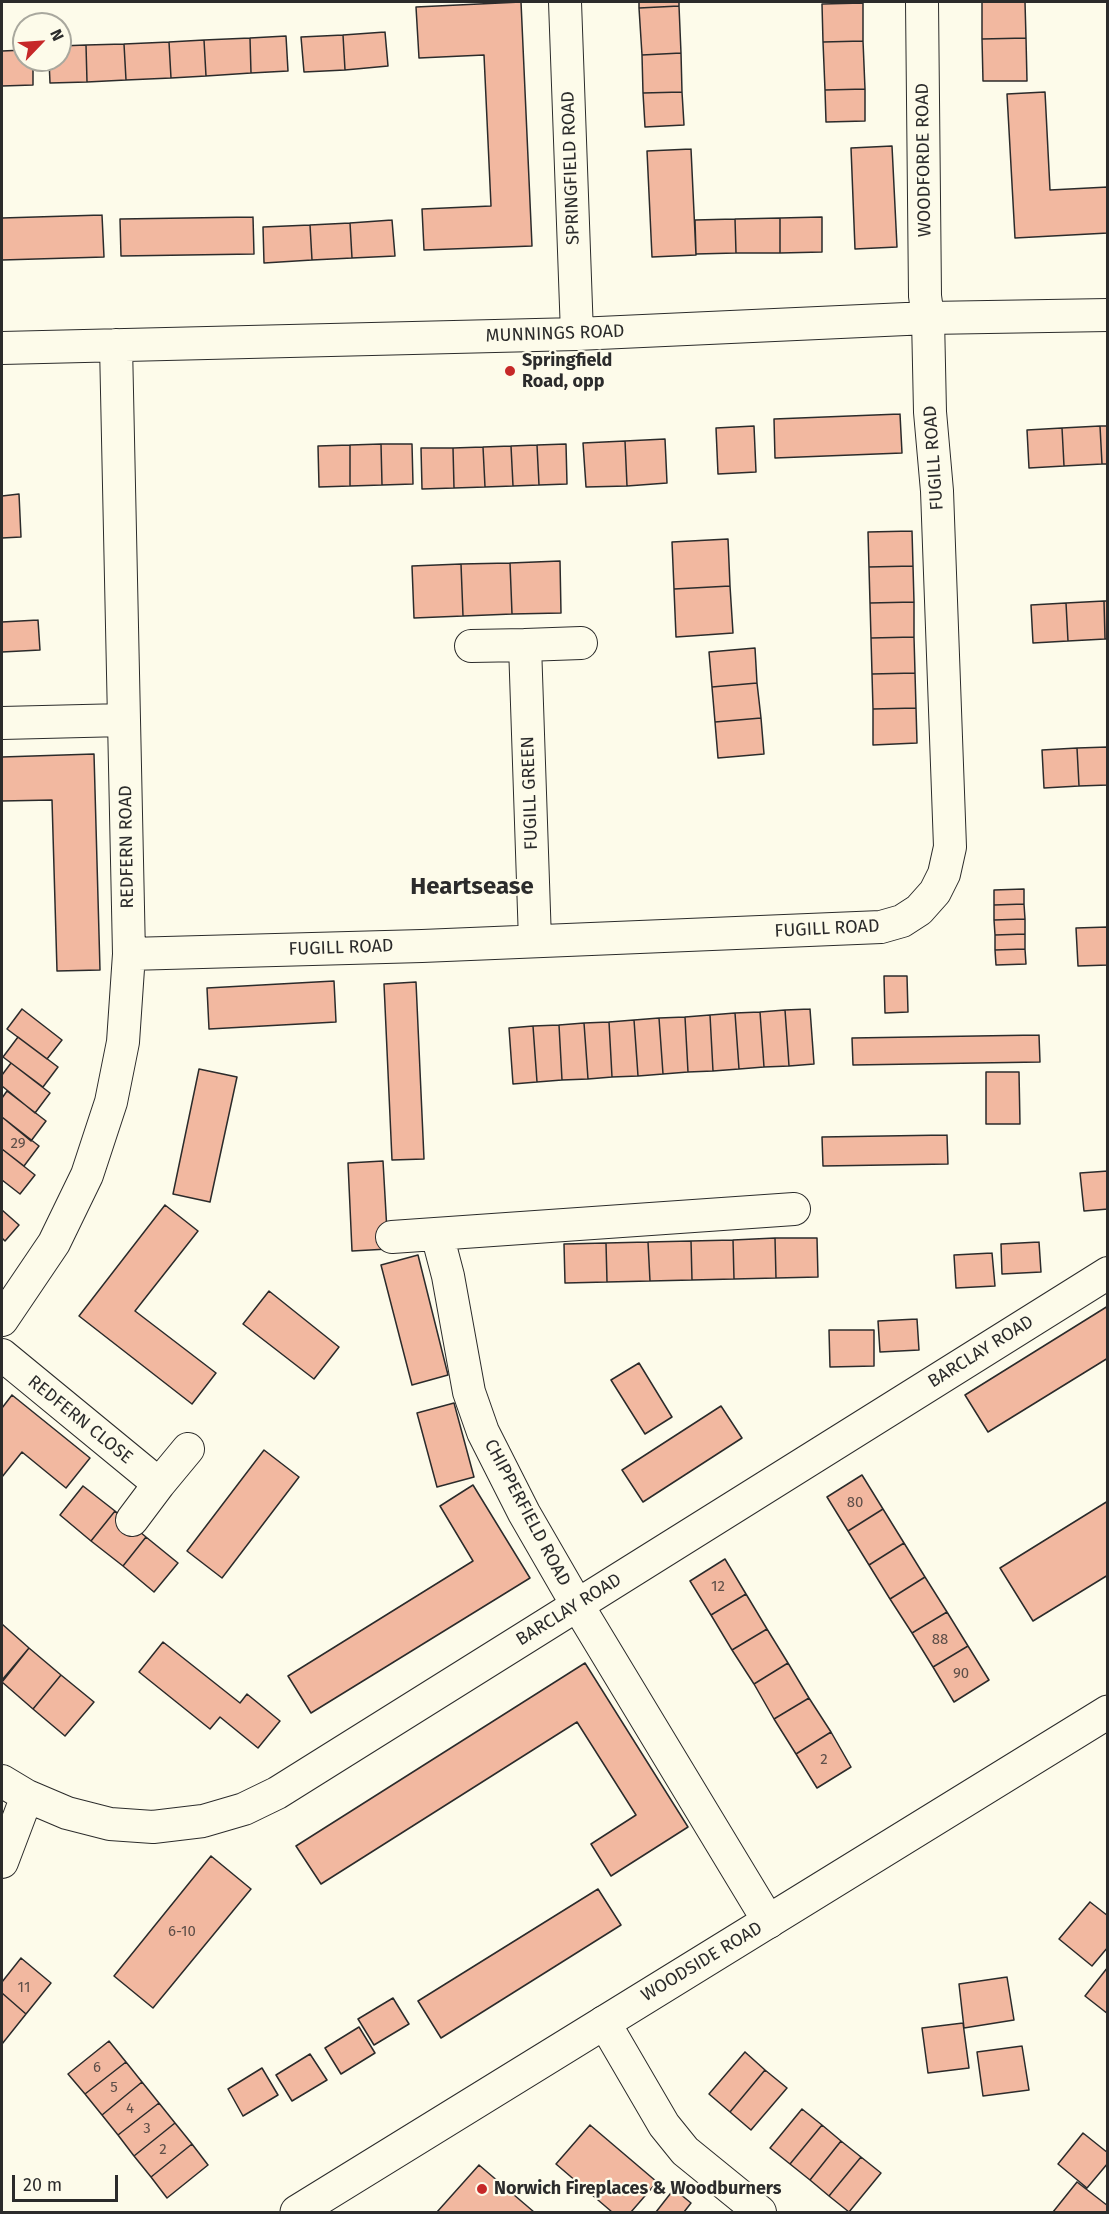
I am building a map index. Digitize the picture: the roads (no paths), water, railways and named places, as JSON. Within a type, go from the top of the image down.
[{"type":"street","name":"SPRINGFIELD ROAD","points":[[565,2],[578,334]]},
{"type":"street","name":"WOODFORDE ROAD","points":[[922,2],[925,296],[928,318]]},
{"type":"street","name":"MUNNINGS ROAD","points":[[2,348],[578,334],[928,318],[1107,315]]},
{"type":"street","name":"FUGILL ROAD","points":[[129,954],[881,927],[902,921],[919,910],[934,892],[944,874],[950,847],[937,491],[930,412],[928,318]]},
{"type":"street","name":"REDFERN ROAD","points":[[2,1320],[54,1243],[87,1175],[111,1102],[123,1042],[129,954],[116,345]]},
{"type":"street","points":[[471,646],[581,643]]},
{"type":"street","name":"FUGILL GREEN","points":[[525,645],[536,941]]},
{"type":"street","points":[[2,723],[124,720]]},
{"type":"street","points":[[392,1237],[794,1209]]},
{"type":"street","name":"CHIPPERFIELD ROAD","points":[[437,1234],[448,1276],[469,1392],[483,1432],[524,1513],[577,1604],[769,1922]]},
{"type":"street","name":"BARCLAY ROAD","points":[[14,1789],[67,1813],[99,1821],[153,1827],[202,1821],[244,1809],[277,1793],[1107,1273]]},
{"type":"street","name":"REDFERN CLOSE","points":[[2,1355],[159,1484]]},
{"type":"street","points":[[132,1520],[188,1449]]},
{"type":"street","name":"WOODSIDE ROAD","points":[[297,2212],[1107,1712]]},
{"type":"street","points":[[2,1862],[14,1789]]},
{"type":"street","points":[[604,2022],[664,2125],[685,2151],[760,2212]]},
{"type":"place","name":"Springfield Road, opp","points":[[510,371]]},
{"type":"place","name":"Norwich Fireplaces & Woodburners","points":[[482,2189]]},
{"type":"district","name":"Heartsease","points":[[472,887]]}]
